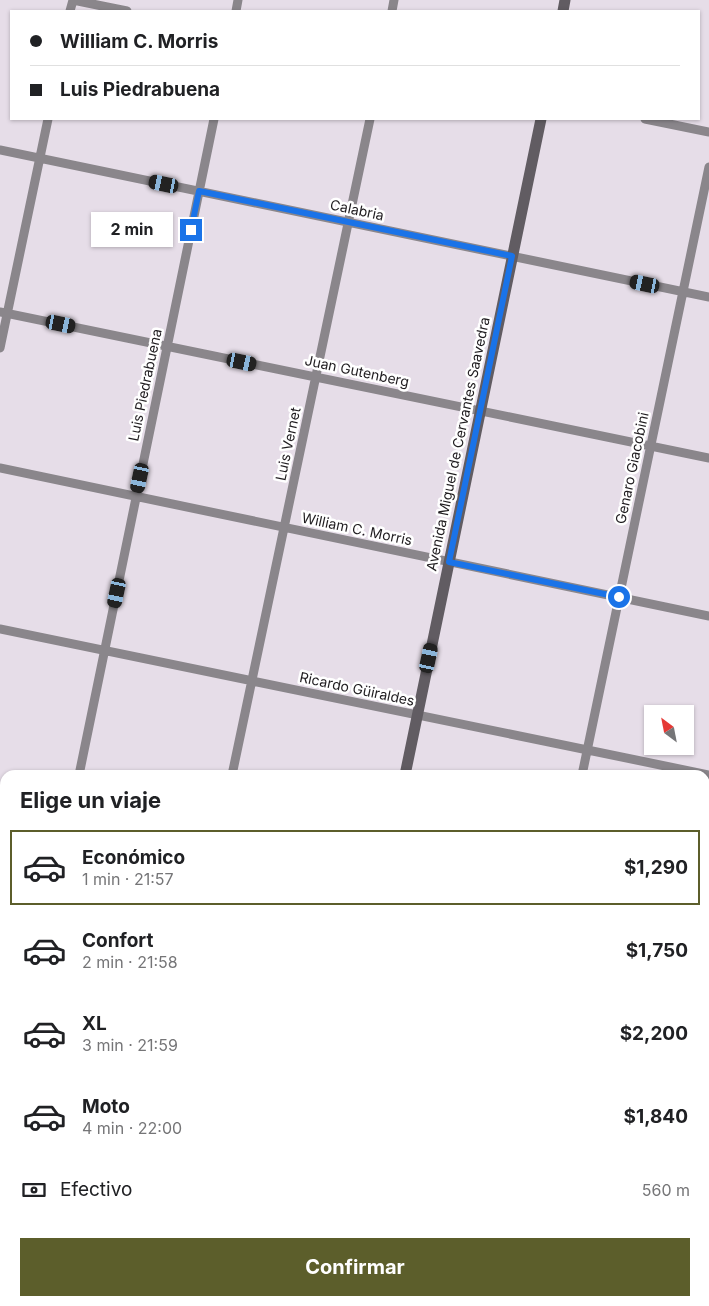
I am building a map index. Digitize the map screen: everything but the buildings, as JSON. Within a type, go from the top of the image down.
[{"type":"street","points":[[73,0],[122,10]]},
{"type":"street","points":[[0,348],[4,312],[48,120]]},
{"type":"street","name":"Luis Piedrabuena","points":[[80,770],[214,120]]},
{"type":"street","name":"Luis Vernet","points":[[233,770],[370,120]]},
{"type":"street","name":"Avenida Miguel de Cervantes Saavedra","points":[[406,770],[541,120]]},
{"type":"street","points":[[650,120],[709,132]]},
{"type":"street","name":"Calabria","points":[[0,150],[709,297]]},
{"type":"street","name":"Genaro Giacobini","points":[[583,770],[709,167]]},
{"type":"street","name":"Juan Gutenberg","points":[[4,312],[709,458]]},
{"type":"street","name":"William C. Morris","points":[[0,468],[709,616]]},
{"type":"street","name":"Ricardo Güiraldes","points":[[0,629],[685,770]]},
{"type":"route","points":[[191,230],[199,191],[512,256],[449,562],[619,597]]}]
